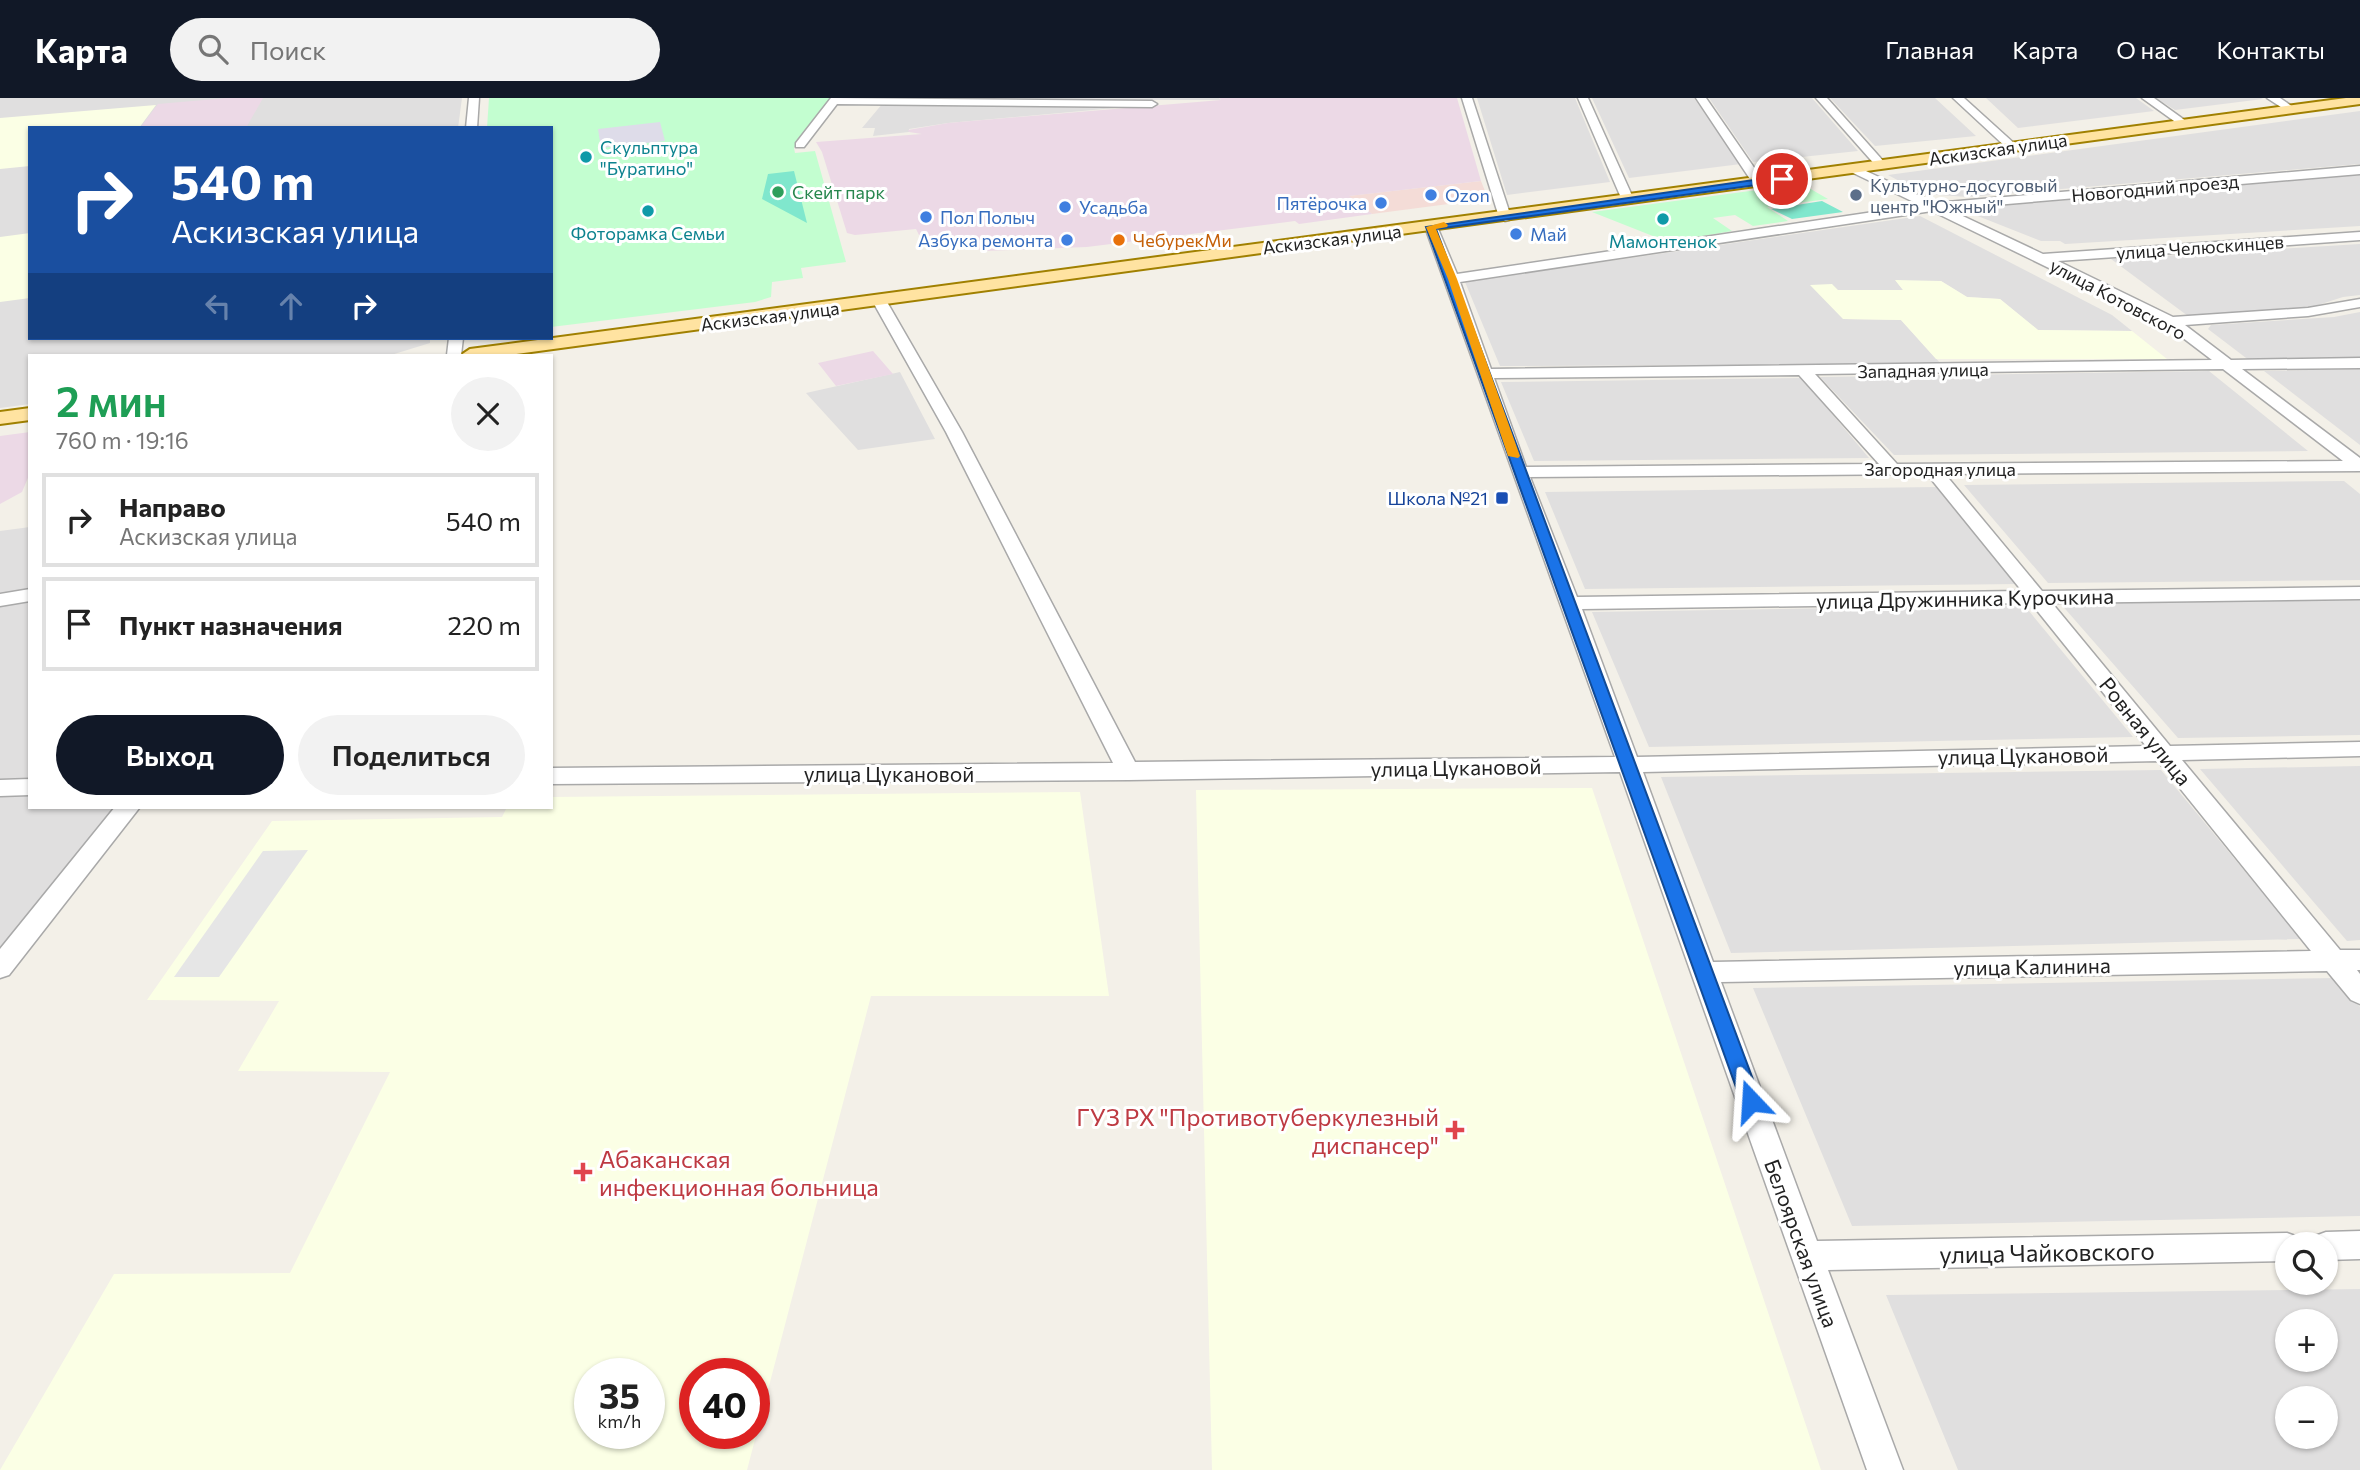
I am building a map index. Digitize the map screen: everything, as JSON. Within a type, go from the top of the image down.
[{"type":"main road","name":"Аскизская улица","points":[[478,354],[880,302],[2360,100]]},
{"type":"main road","points":[[0,418],[28,414]]},
{"type":"street","points":[[471,126],[474,98]]},
{"type":"street","points":[[1467,98],[1505,217]]},
{"type":"street","points":[[1583,98],[1628,200]]},
{"type":"street","points":[[1701,98],[1759,182]]},
{"type":"street","points":[[1821,98],[1881,165]]},
{"type":"street","points":[[1958,98],[2012,147]]},
{"type":"street","points":[[2147,98],[2185,124]]},
{"type":"street","points":[[2272,98],[2291,109]]},
{"type":"street","points":[[800,145],[834,100],[1152,104]]},
{"type":"street","name":"улица Котовского","points":[[1853,169],[2171,322],[2360,466]]},
{"type":"street","name":"Новогодний проезд","points":[[1452,279],[1934,206],[2360,170]]},
{"type":"street","name":"Белоярская улица","points":[[1431,227],[1885,1470]]},
{"type":"street","name":"улица Челюскинцев","points":[[2040,258],[2360,236]]},
{"type":"street","points":[[880,302],[954,432],[1129,772]]},
{"type":"street","points":[[2171,322],[2308,312],[2360,303]]},
{"type":"street","name":"Западная улица","points":[[1485,374],[2360,363]]},
{"type":"street","points":[[1804,371],[1892,469]]},
{"type":"street","name":"Загородная улица","points":[[1519,472],[2360,466]]},
{"type":"street","name":"Ровная улица","points":[[1932,469],[2164,752],[2347,961],[2360,993]]},
{"type":"street","name":"улица Дружинника Курочкина","points":[[1570,603],[2360,593]]},
{"type":"street","points":[[0,600],[28,595]]},
{"type":"street","name":"улица Цукановой","points":[[553,776],[1129,772],[2360,749]]},
{"type":"street","points":[[0,788],[28,788]]},
{"type":"street","points":[[0,968],[126,809]]},
{"type":"street","name":"улица Калинина","points":[[1705,972],[2347,961]]},
{"type":"street","points":[[2338,1246],[2360,1245]]},
{"type":"street","name":"улица Чайковского","points":[[1807,1256],[2275,1247]]},
{"type":"shaded area","points":[[0,98],[462,98],[458,126],[28,126],[28,340],[430,340],[430,343],[394,354],[28,354],[28,404],[0,408]]},
{"type":"shaded area","points":[[263,98],[247,126],[142,126],[158,104]]},
{"type":"shaded area","points":[[1219,98],[1221,100],[878,100]]},
{"type":"shaded area","points":[[1219,98],[1457,98],[1481,181],[1349,196],[1372,214],[1087,247],[983,251],[958,241],[942,243],[919,235],[916,229],[855,235],[847,233],[822,152],[816,142],[922,134],[908,130],[948,123],[1221,100]]},
{"type":"shaded area","points":[[1477,98],[1575,98],[1610,182],[1507,195]]},
{"type":"shaded area","points":[[1592,98],[1694,98],[1741,164],[1629,178]]},
{"type":"shaded area","points":[[1709,98],[1812,98],[1858,151],[1753,162]]},
{"type":"shaded area","points":[[1830,98],[1935,98],[1976,136],[1875,146]]},
{"type":"shaded area","points":[[1986,98],[2136,98],[2154,111],[2018,128]]},
{"type":"shaded area","points":[[2156,98],[2261,98],[2263,99],[2175,110]]},
{"type":"shaded area","points":[[883,103],[1137,106],[948,123],[909,129],[909,132],[873,136],[875,128],[862,128]]},
{"type":"shaded area","points":[[156,105],[140,126],[28,126],[28,166],[0,169],[0,118]]},
{"type":"shaded area","points":[[2360,111],[2360,164],[1968,197],[1924,194],[1888,175]]},
{"type":"shaded area","points":[[660,122],[665,141],[601,148],[598,129]]},
{"type":"shaded area","points":[[2360,175],[2360,226],[2065,244],[2060,241],[2041,241],[1960,209]]},
{"type":"shaded area","points":[[1481,181],[1487,196],[1464,202],[1372,214],[1348,196]]},
{"type":"shaded area","points":[[1920,216],[2112,315],[2132,331],[2038,330],[2000,299],[1967,297],[1941,281],[1896,281],[1903,290],[1838,290],[1843,319],[1901,320],[1941,364],[1500,366],[1465,282]]},
{"type":"shaded area","points":[[28,233],[28,298],[0,302],[0,237]]},
{"type":"shaded area","points":[[2360,244],[2360,295],[2343,297],[2312,307],[2255,315],[2192,319],[2111,259]]},
{"type":"shaded area","points":[[1895,280],[1941,281],[1967,297],[2000,299],[2038,330],[2132,331],[2167,359],[1936,359],[1901,320],[1843,319],[1810,285],[1832,284],[1838,290],[1903,290]]},
{"type":"shaded area","points":[[2360,312],[2360,358],[2250,361],[2208,329],[2211,325],[2334,317]]},
{"type":"shaded area","points":[[873,351],[893,374],[836,386],[818,363]]},
{"type":"shaded area","points":[[2360,369],[2360,445],[2264,371]]},
{"type":"shaded area","points":[[2209,371],[2308,451],[1894,455],[1820,377]]},
{"type":"shaded area","points":[[900,372],[935,439],[858,450],[806,393]]},
{"type":"shaded area","points":[[1802,378],[1869,458],[1534,461],[1501,382]]},
{"type":"shaded area","points":[[28,432],[28,478],[22,492],[0,504],[0,436]]},
{"type":"shaded area","points":[[2344,481],[2360,494],[2360,580],[2048,583],[1964,485]]},
{"type":"shaded area","points":[[1937,487],[2018,584],[1585,589],[1545,492]]},
{"type":"shaded area","points":[[28,527],[28,781],[0,782],[0,531]]},
{"type":"shaded area","points":[[2360,600],[2360,735],[2178,738],[2060,603]]},
{"type":"shaded area","points":[[2024,605],[2133,737],[1649,747],[1592,612]]},
{"type":"shaded area","points":[[2360,766],[2360,940],[2347,941],[2200,769]]},
{"type":"shaded area","points":[[2161,770],[2301,939],[1731,953],[1661,777]]},
{"type":"shaded area","name":"ГУЗ РХ \"Противотуберкулезный диспансер\"","points":[[1592,788],[1821,1470],[1212,1470],[1196,790]]},
{"type":"shaded area","points":[[1080,792],[1109,996],[871,996],[770,1382],[770,1358],[679,1358],[679,1449],[752,1449],[747,1470],[0,1470],[114,1274],[290,1273],[390,1072],[238,1071],[279,1001],[147,1000],[272,821],[502,817],[506,809],[553,809],[553,797]]},
{"type":"shaded area","points":[[0,793],[28,793],[28,809],[120,809],[0,959]]},
{"type":"shaded area","points":[[308,850],[219,977],[174,977],[263,851]]},
{"type":"shaded area","points":[[2336,978],[2360,1007],[2360,1216],[1852,1226],[1753,988]]},
{"type":"shaded area","points":[[2338,1289],[2360,1289],[2360,1470],[1958,1470],[1886,1295],[2275,1290],[2275,1295],[2338,1295]]},
{"type":"green space","points":[[489,98],[830,98],[794,148],[795,153],[815,151],[846,262],[801,268],[803,278],[772,282],[771,297],[755,302],[553,327],[553,126],[487,126]]},
{"type":"green space","points":[[794,171],[807,223],[762,199],[768,174]]},
{"type":"green space","points":[[1802,184],[1828,199],[1767,207],[1788,221],[1753,226],[1735,215],[1713,218],[1732,231],[1668,242],[1592,212]]},
{"type":"green space","points":[[1822,201],[1843,212],[1792,219],[1771,209]]},
{"type":"slow traffic","points":[[1444,225],[1431,227],[1514,456]]},
{"type":"place","name":"Скульптура \"Буратино\"","points":[[586,157]]},
{"type":"place","name":"Скейт парк","points":[[778,192]]},
{"type":"place","name":"Ozon","points":[[1431,195]]},
{"type":"place","name":"Культурно-досуговый центр \"Южный\"","points":[[1856,195]]},
{"type":"place","name":"Пятёрочка","points":[[1381,203]]},
{"type":"place","name":"Усадьба","points":[[1065,207]]},
{"type":"place","name":"Фоторамка Семьи","points":[[648,211]]},
{"type":"place","name":"Пол Полыч","points":[[926,217]]},
{"type":"place","name":"Мамонтенок","points":[[1663,219]]},
{"type":"place","name":"Май","points":[[1516,234]]},
{"type":"place","name":"Азбука ремонта","points":[[1067,240]]},
{"type":"place","name":"ЧебурекМи","points":[[1119,240]]},
{"type":"place","name":"Школа №21","points":[[1502,498]]},
{"type":"place","name":"ГУЗ РХ \"Противотуберкулезный диспансер\"","points":[[1455,1130]]},
{"type":"place","name":"Абаканская инфекционная больница","points":[[583,1172]]},
{"type":"route","points":[[1751,1101],[1570,603],[1519,472],[1449,270],[1431,227],[1782,179]]}]
